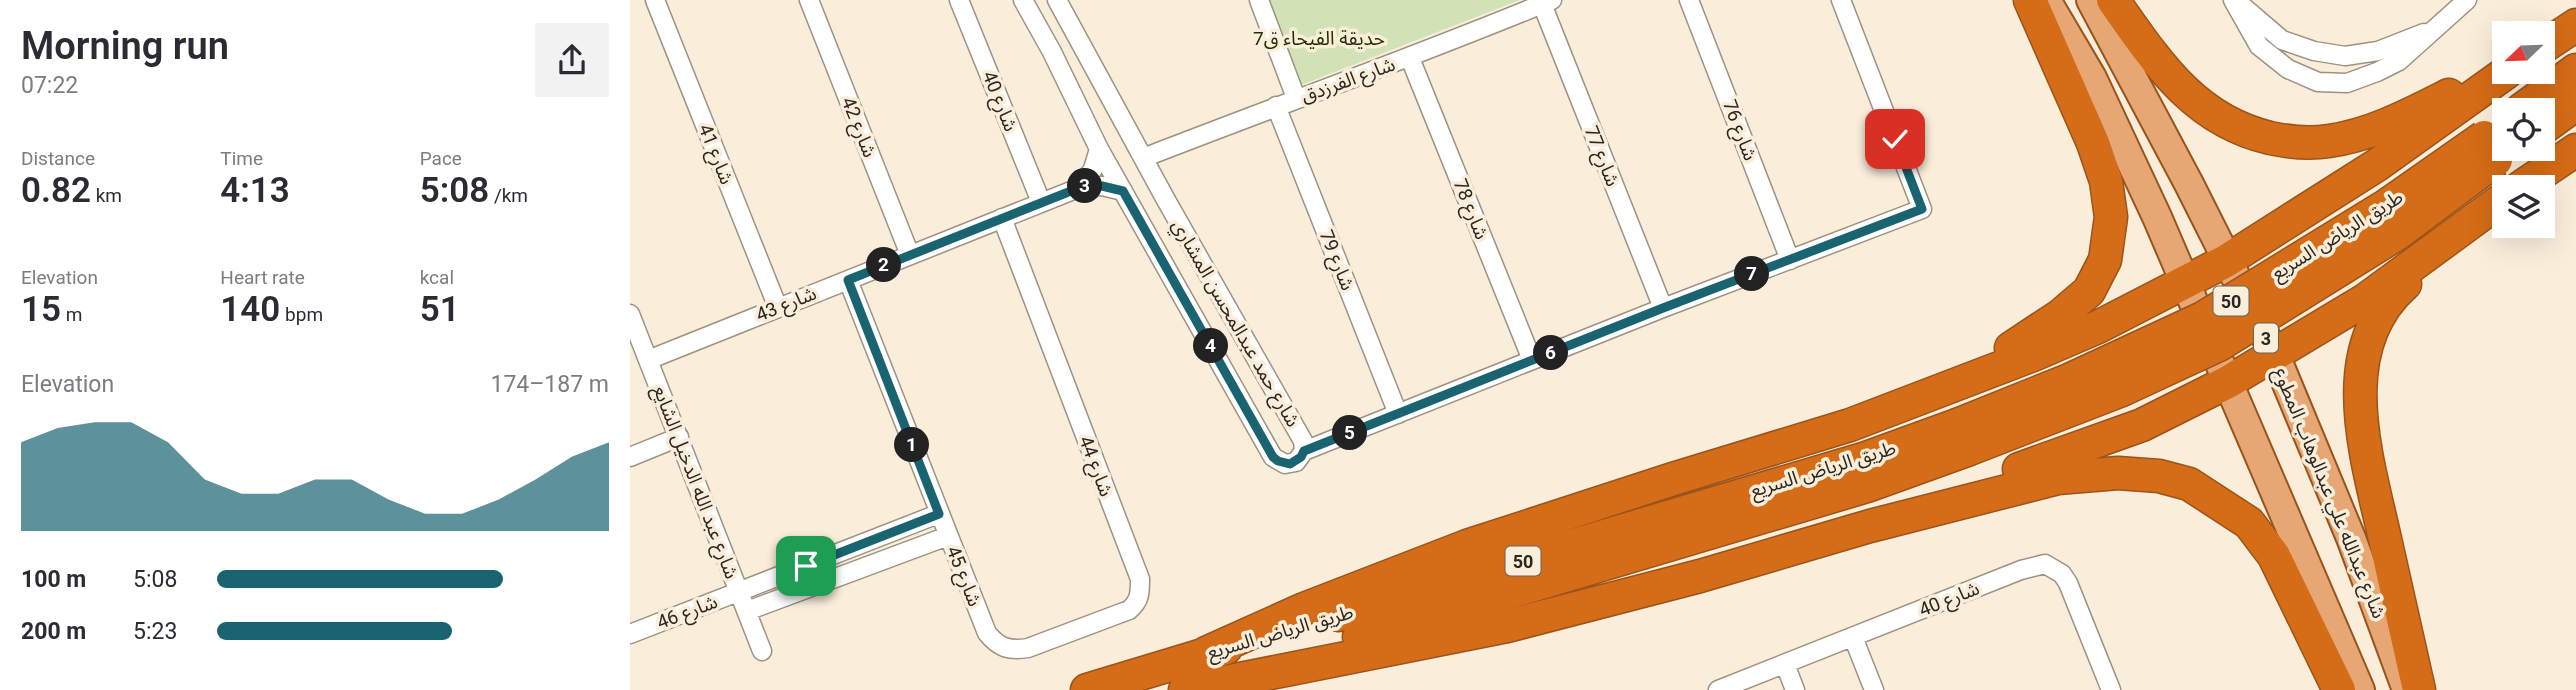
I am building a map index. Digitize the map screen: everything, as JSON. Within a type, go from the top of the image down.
[{"type":"highway","points":[[1956,384],[2061,315],[2089,291],[2105,260],[2111,217],[2106,181],[2093,143],[2030,0]]},
{"type":"highway","points":[[2113,0],[2160,66],[2188,96],[2216,117],[2248,132],[2289,142],[2328,142],[2367,132],[2492,76]]},
{"type":"highway","points":[[2555,39],[2576,25]]},
{"type":"highway","points":[[2538,98],[2576,71]]},
{"type":"highway","points":[[1206,653],[1304,609],[1467,546],[1850,425],[2098,327],[2226,261],[2377,165],[2492,80]]},
{"type":"highway","points":[[2555,119],[2576,104]]},
{"type":"highway","name":"طريق الرياض السريع","points":[[1184,690],[1867,486],[2069,380],[2203,318],[2384,207],[2492,146]]},
{"type":"highway","points":[[2539,175],[2576,150]]},
{"type":"highway","points":[[1870,526],[1947,492],[2142,425],[2228,382],[2365,300],[2492,208]]},
{"type":"highway","points":[[2307,210],[2297,223],[2291,238],[2290,255],[2299,278],[2317,296],[2332,302],[2365,300]]},
{"type":"highway","points":[[2419,690],[2359,416],[2364,353],[2374,325],[2393,295],[2492,210]]},
{"type":"highway","points":[[2098,327],[2119,327],[2139,334],[2154,349],[2163,368],[2163,389],[2156,409],[2142,425]]},
{"type":"highway","name":"طريق الرياض السريع","points":[[1087,690],[1866,458],[1962,438]]},
{"type":"highway","points":[[1184,690],[1507,626],[1700,576],[1870,526],[2058,478],[2118,473],[2159,476],[2189,484],[2249,523],[2274,556],[2339,690]]},
{"type":"main road","points":[[2046,0],[2092,79],[2186,283],[2360,690]]},
{"type":"main road","name":"شارع عبدالله علي عبدالوهاب المطوع","points":[[2091,0],[2189,184],[2275,355],[2351,538],[2407,690]]},
{"type":"street","name":"شارع 41","points":[[655,0],[778,308]]},
{"type":"street","name":"شارع 42","points":[[809,0],[910,255]]},
{"type":"street","name":"شارع 40","points":[[959,0],[1041,202]]},
{"type":"street","points":[[1026,5],[1041,15],[1048,13],[1056,0]]},
{"type":"street","name":"شارع حمد عبدالمحسن المشاري","points":[[1026,5],[1099,149],[1273,457],[1290,464],[1301,457],[1304,451],[1303,441],[1056,0]]},
{"type":"street","points":[[1259,0],[1296,98]]},
{"type":"street","name":"شارع 76","points":[[1689,0],[1790,260]]},
{"type":"street","points":[[1304,451],[1663,308],[1922,209],[1841,0]]},
{"type":"street","points":[[2234,0],[2282,40],[2314,51],[2345,56],[2378,51],[2430,31]]},
{"type":"street","points":[[2234,0],[2259,46],[2288,69],[2318,82],[2347,83],[2399,61],[2467,0]]},
{"type":"street","name":"شارع الفرزدق","points":[[1143,158],[1296,98],[1410,58],[1547,2]]},
{"type":"street","name":"شارع 77","points":[[1547,2],[1663,308]]},
{"type":"street","points":[[1052,52],[1053,39],[1058,34],[1064,32],[1076,36]]},
{"type":"street","name":"شارع 78","points":[[1410,58],[1532,360]]},
{"type":"street","name":"شارع 79","points":[[1276,106],[1398,414]]},
{"type":"street","points":[[1081,187],[1093,169],[1099,149]]},
{"type":"street","name":"شارع 43","points":[[648,360],[1081,187],[1102,186],[1123,191]]},
{"type":"street","name":"شارع 44","points":[[1002,218],[1140,579],[1137,603],[1129,610],[1028,648]]},
{"type":"street","name":"شارع 45","points":[[848,280],[987,634],[1004,648],[1028,648]]},
{"type":"street","name":"شارع عبد الله الدخيل الشايع","points":[[630,314],[762,651]]},
{"type":"street","points":[[630,457],[678,437]]},
{"type":"street","name":"شارع 46","points":[[630,634],[939,514]]},
{"type":"street","name":"شارع 46","points":[[747,611],[948,536]]},
{"type":"street","name":"شارع 40","points":[[1718,690],[2021,570],[2045,564],[2062,574],[2068,583],[2111,690]]},
{"type":"street","points":[[1853,637],[1874,690]]},
{"type":"street","points":[[1785,664],[1795,690]]},
{"type":"green space","name":"حديقة الفيحاء ق7","points":[[1266,0],[1520,0],[1296,87]]},
{"type":"route","points":[[806,566],[939,514],[848,280],[1081,187],[1102,186],[1123,191],[1273,457],[1290,464],[1296,462],[1304,451],[1663,308],[1922,209],[1895,139]]}]
